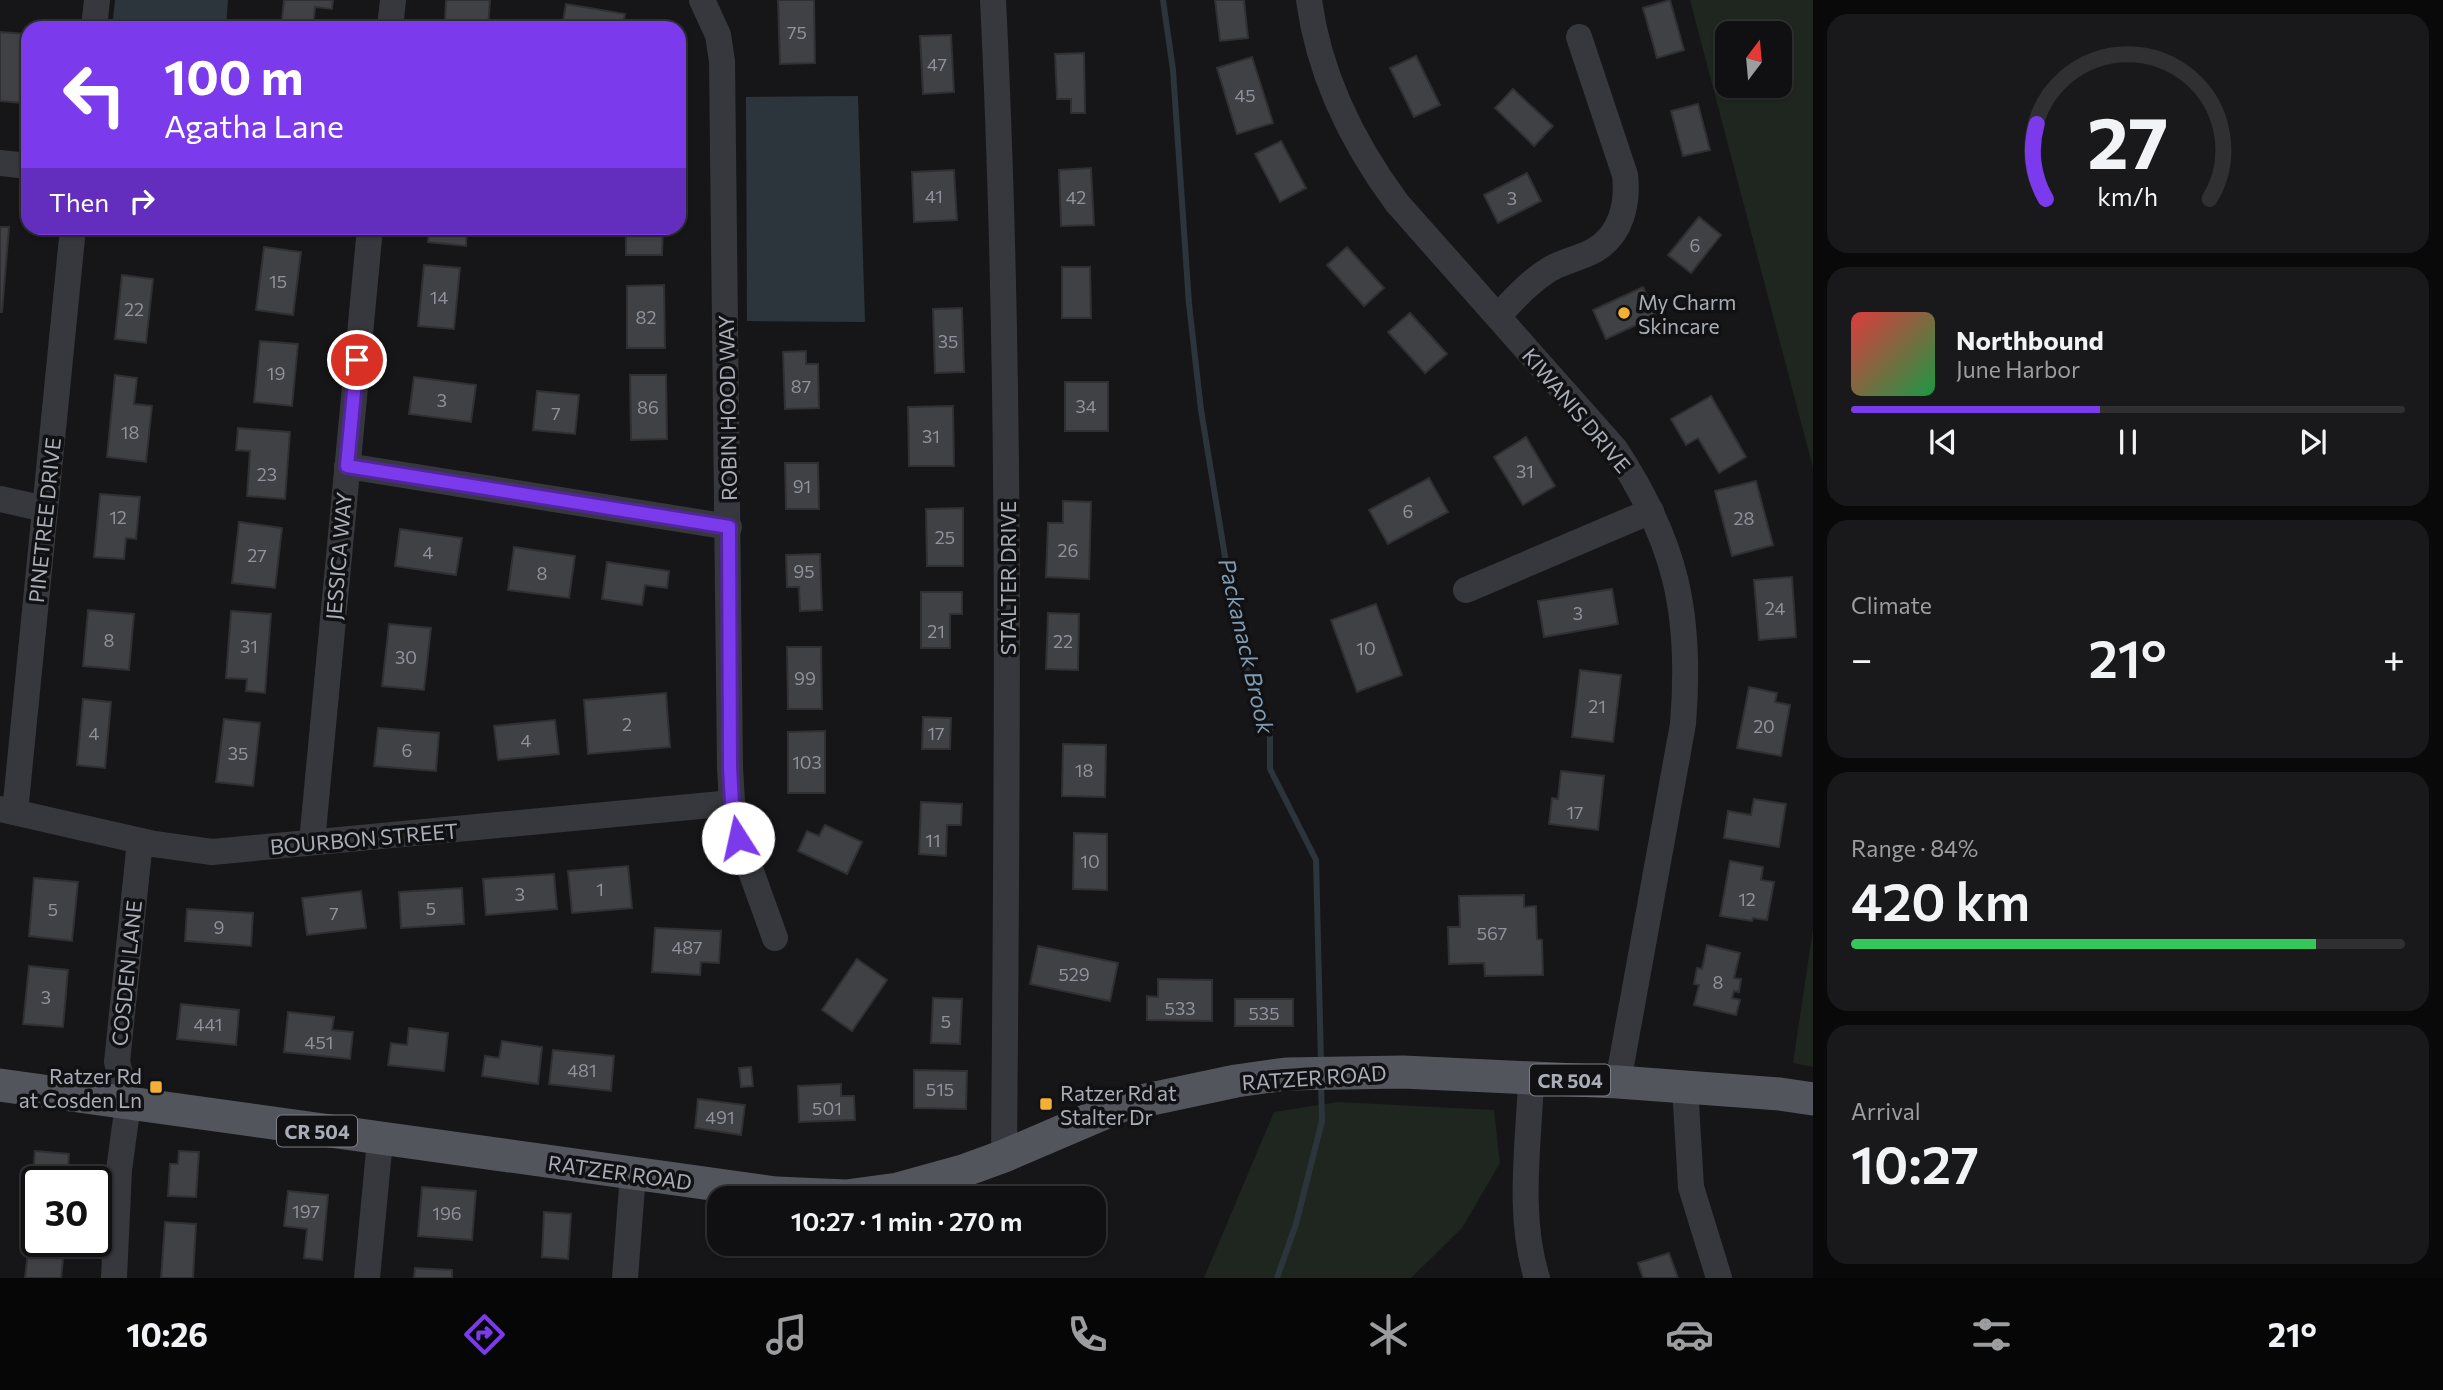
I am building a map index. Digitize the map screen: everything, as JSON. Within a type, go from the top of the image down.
[{"type":"main road","name":"RATZER ROAD","points":[[0,1086],[776,1193],[846,1196],[904,1188],[963,1171],[1123,1105],[1236,1081],[1317,1072],[1403,1072],[1618,1082],[1780,1094],[1813,1099]]},
{"type":"street","points":[[95,21],[97,0]]},
{"type":"street","points":[[391,21],[393,0]]},
{"type":"street","name":"ROBIN HOOD WAY","points":[[702,0],[718,35],[722,61],[732,803],[738,838],[775,938]]},
{"type":"street","name":"STALTER DRIVE","points":[[993,0],[999,119],[1008,536],[1004,1156]]},
{"type":"street","name":"KIWANIS DRIVE","points":[[1309,0],[1321,57],[1336,101],[1356,143],[1397,203],[1615,449],[1638,485],[1671,558],[1681,597],[1686,639],[1687,681],[1683,724],[1618,1082]]},
{"type":"street","points":[[1498,316],[1529,283],[1561,264],[1594,251],[1607,241],[1618,227],[1625,210],[1625,174],[1579,37]]},
{"type":"street","points":[[0,163],[21,165]]},
{"type":"street","name":"PINETREE DRIVE","points":[[8,811],[46,509],[73,235]]},
{"type":"street","name":"JESSICA WAY","points":[[312,842],[369,235]]},
{"type":"street","points":[[347,466],[729,527]]},
{"type":"street","points":[[0,499],[46,509]]},
{"type":"street","points":[[1466,590],[1651,511]]},
{"type":"street","name":"BOURBON STREET","points":[[8,811],[140,841],[212,852],[732,803]]},
{"type":"street","name":"COSDEN LANE","points":[[128,1104],[117,1062],[140,841]]},
{"type":"street","points":[[1531,1078],[1526,1200],[1529,1252],[1537,1278]]},
{"type":"street","points":[[1685,1087],[1691,1187],[1719,1278]]},
{"type":"street","points":[[114,1278],[119,1170],[128,1104]]},
{"type":"street","points":[[367,1278],[380,1140]]},
{"type":"street","points":[[625,1278],[633,1174]]},
{"type":"shaded area","points":[[115,0],[228,0],[226,21],[113,21]]},
{"type":"shaded area","points":[[1690,0],[1813,0],[1813,468],[1716,98],[1792,98],[1792,21],[1715,21],[1715,95]]},
{"type":"shaded area","points":[[858,96],[865,322],[747,321],[746,97]]},
{"type":"shaded area","points":[[1813,929],[1813,1067],[1793,1063]]},
{"type":"shaded area","points":[[1338,1102],[1494,1110],[1500,1163],[1462,1228],[1411,1278],[1204,1278],[1274,1112]]},
{"type":"building","points":[[284,0],[333,0],[332,9],[315,7],[314,21],[282,21]]},
{"type":"building","points":[[446,0],[490,0],[488,21],[445,21]]},
{"type":"building","points":[[778,0],[814,0],[815,63],[780,64]]},
{"type":"building","points":[[1215,0],[1244,0],[1248,38],[1220,41]]},
{"type":"building","points":[[1670,0],[1684,50],[1657,58],[1643,8]]},
{"type":"building","points":[[566,4],[625,14],[624,21],[563,21]]},
{"type":"building","points":[[0,32],[21,34],[21,103],[0,101]]},
{"type":"building","points":[[951,35],[954,92],[923,94],[920,36]]},
{"type":"building","points":[[1084,53],[1085,113],[1071,113],[1071,99],[1057,99],[1055,54]]},
{"type":"building","points":[[1416,56],[1440,105],[1414,117],[1390,68]]},
{"type":"building","points":[[1252,57],[1273,123],[1237,134],[1217,68]]},
{"type":"building","points":[[1513,89],[1553,126],[1534,146],[1495,108]]},
{"type":"building","points":[[1698,104],[1710,150],[1683,156],[1671,111]]},
{"type":"building","points":[[1281,141],[1306,188],[1280,202],[1255,154]]},
{"type":"building","points":[[1091,168],[1094,225],[1061,226],[1059,170]]},
{"type":"building","points":[[954,170],[957,220],[914,222],[912,172]]},
{"type":"building","points":[[1527,173],[1541,201],[1498,223],[1484,195]]},
{"type":"building","points":[[1699,217],[1721,235],[1691,273],[1668,255]]},
{"type":"building","points":[[0,227],[9,227],[2,312],[0,312]]},
{"type":"building","points":[[428,235],[467,235],[466,246],[428,242]]},
{"type":"building","points":[[626,235],[663,235],[662,255],[626,255]]},
{"type":"building","points":[[264,247],[301,252],[293,315],[256,310]]},
{"type":"building","points":[[1347,247],[1384,288],[1364,306],[1327,265]]},
{"type":"building","points":[[424,265],[460,268],[454,329],[418,326]]},
{"type":"building","points":[[1062,267],[1090,267],[1091,318],[1062,318]]},
{"type":"building","points":[[122,275],[153,279],[146,343],[115,339]]},
{"type":"building","points":[[664,285],[665,348],[627,348],[627,286]]},
{"type":"building","name":"My Charm Skincare","points":[[1643,287],[1656,316],[1606,339],[1593,310]]},
{"type":"building","points":[[962,308],[964,372],[935,373],[933,309]]},
{"type":"building","points":[[1410,313],[1447,354],[1425,373],[1388,332]]},
{"type":"building","points":[[260,341],[298,344],[292,406],[254,402]]},
{"type":"building","points":[[806,351],[806,364],[818,364],[819,408],[785,409],[783,352]]},
{"type":"building","points":[[115,375],[137,378],[134,404],[152,406],[146,462],[107,457]]},
{"type":"building","points":[[630,375],[666,375],[667,439],[631,440]]},
{"type":"building","points":[[414,377],[476,385],[471,422],[409,414]]},
{"type":"building","points":[[1065,382],[1108,382],[1108,431],[1065,431]]},
{"type":"building","points":[[537,391],[579,395],[575,434],[533,430]]},
{"type":"building","points":[[1711,396],[1746,457],[1719,473],[1698,438],[1686,445],[1671,419]]},
{"type":"building","points":[[953,406],[954,466],[909,466],[908,407]]},
{"type":"building","points":[[238,428],[290,432],[285,499],[247,496],[250,451],[236,450]]},
{"type":"building","points":[[1526,437],[1555,486],[1523,505],[1494,457]]},
{"type":"building","points":[[785,463],[818,463],[819,509],[786,509]]},
{"type":"building","points":[[1429,478],[1448,512],[1388,544],[1369,510]]},
{"type":"building","points":[[1756,481],[1773,545],[1732,556],[1715,491]]},
{"type":"building","points":[[100,494],[140,497],[136,539],[126,538],[124,559],[94,557]]},
{"type":"building","points":[[1063,501],[1091,502],[1089,579],[1046,577],[1048,523],[1063,523]]},
{"type":"building","points":[[963,508],[963,566],[927,566],[926,509]]},
{"type":"building","points":[[239,522],[282,528],[275,588],[232,583]]},
{"type":"building","points":[[400,529],[462,538],[456,575],[395,566]]},
{"type":"building","points":[[514,547],[575,556],[569,598],[508,590]]},
{"type":"building","points":[[820,554],[822,610],[800,611],[799,587],[787,587],[786,555]]},
{"type":"building","points":[[607,562],[669,571],[667,588],[645,585],[642,605],[602,599]]},
{"type":"building","points":[[1792,577],[1796,637],[1759,640],[1754,580]]},
{"type":"building","points":[[1612,589],[1618,624],[1544,637],[1538,601]]},
{"type":"building","points":[[921,592],[962,592],[962,614],[950,614],[950,648],[921,648]]},
{"type":"building","points":[[1376,604],[1402,675],[1357,692],[1331,620]]},
{"type":"building","points":[[88,610],[134,614],[129,670],[83,666]]},
{"type":"building","points":[[231,611],[271,614],[265,693],[246,691],[247,679],[226,678]]},
{"type":"building","points":[[1048,613],[1079,614],[1078,670],[1046,669]]},
{"type":"building","points":[[389,624],[431,628],[424,690],[382,686]]},
{"type":"building","points":[[787,647],[821,647],[822,709],[788,709]]},
{"type":"building","points":[[1580,670],[1621,675],[1613,742],[1572,737]]},
{"type":"building","points":[[1749,687],[1777,693],[1775,702],[1790,705],[1781,756],[1737,748]]},
{"type":"building","points":[[666,693],[670,747],[588,754],[584,700]]},
{"type":"building","points":[[83,699],[111,702],[105,768],[77,765]]},
{"type":"building","points":[[923,717],[951,718],[950,749],[922,749]]},
{"type":"building","points":[[224,719],[260,723],[253,786],[216,782]]},
{"type":"building","points":[[555,720],[559,754],[498,760],[494,726]]},
{"type":"building","points":[[378,728],[439,733],[436,771],[374,766]]},
{"type":"building","points":[[825,731],[825,793],[788,793],[788,732]]},
{"type":"building","points":[[1063,744],[1106,745],[1105,797],[1062,796]]},
{"type":"building","points":[[1561,771],[1604,776],[1598,830],[1549,824],[1552,798],[1558,799]]},
{"type":"building","points":[[1754,799],[1786,804],[1779,847],[1724,838],[1728,811],[1751,815]]},
{"type":"building","points":[[921,802],[962,804],[961,825],[947,825],[946,856],[919,854]]},
{"type":"building","points":[[825,825],[862,842],[847,874],[798,851],[807,831],[819,836]]},
{"type":"building","points":[[1074,833],[1107,834],[1107,890],[1073,889]]},
{"type":"building","points":[[1730,861],[1763,867],[1761,880],[1774,882],[1767,920],[1753,918],[1752,921],[1720,916]]},
{"type":"building","points":[[628,866],[632,908],[572,913],[568,871]]},
{"type":"building","points":[[554,874],[557,909],[486,915],[483,879]]},
{"type":"building","points":[[34,878],[78,882],[72,941],[29,936]]},
{"type":"building","points":[[462,888],[464,924],[401,928],[399,892]]},
{"type":"building","points":[[361,891],[366,928],[307,935],[302,898]]},
{"type":"building","points":[[1524,895],[1524,907],[1536,906],[1537,939],[1542,940],[1543,975],[1485,976],[1484,963],[1449,964],[1448,927],[1460,927],[1459,896]]},
{"type":"building","points":[[187,909],[253,913],[251,946],[185,941]]},
{"type":"building","points":[[655,928],[721,931],[719,963],[701,962],[700,975],[652,972]]},
{"type":"building","points":[[1707,945],[1740,953],[1734,978],[1741,979],[1739,992],[1734,991],[1732,998],[1740,1000],[1736,1015],[1694,1005],[1699,985],[1694,984],[1697,968],[1702,969]]},
{"type":"building","points":[[1038,946],[1118,963],[1110,1001],[1030,984]]},
{"type":"building","points":[[857,959],[887,980],[852,1031],[822,1010]]},
{"type":"building","points":[[29,966],[68,970],[63,1027],[23,1024]]},
{"type":"building","points":[[1158,979],[1212,980],[1212,1021],[1147,1020],[1147,996],[1158,997]]},
{"type":"building","points":[[933,998],[962,999],[960,1044],[931,1043]]},
{"type":"building","points":[[1235,999],[1293,999],[1293,1026],[1235,1026]]},
{"type":"building","points":[[181,1004],[239,1010],[236,1045],[177,1039]]},
{"type":"building","points":[[288,1012],[334,1017],[332,1030],[353,1032],[350,1059],[284,1052]]},
{"type":"building","points":[[409,1028],[448,1033],[444,1071],[388,1065],[391,1043],[407,1045]]},
{"type":"building","points":[[502,1041],[542,1047],[538,1084],[482,1076],[485,1056],[499,1058]]},
{"type":"building","points":[[553,1050],[614,1056],[611,1091],[549,1084]]},
{"type":"building","points":[[751,1067],[753,1086],[741,1087],[739,1068]]},
{"type":"building","points":[[914,1070],[967,1071],[966,1109],[914,1108]]},
{"type":"building","points":[[841,1084],[841,1096],[854,1096],[855,1120],[799,1122],[798,1086]]},
{"type":"building","points":[[698,1099],[745,1105],[741,1135],[695,1128]]},
{"type":"building","points":[[35,1151],[69,1154],[68,1166],[34,1166]]},
{"type":"building","points":[[179,1151],[199,1152],[196,1197],[168,1196],[170,1164],[178,1164]]},
{"type":"building","points":[[422,1187],[476,1191],[472,1240],[418,1236]]},
{"type":"building","points":[[288,1191],[328,1195],[322,1260],[304,1258],[307,1229],[284,1226]]},
{"type":"building","points":[[544,1212],[571,1214],[568,1259],[542,1257]]},
{"type":"building","points":[[165,1222],[196,1224],[193,1278],[161,1278]]},
{"type":"building","points":[[1669,1253],[1678,1278],[1643,1278],[1638,1263]]},
{"type":"building","points":[[28,1257],[63,1257],[61,1278],[25,1278]]},
{"type":"building","points":[[415,1268],[452,1270],[452,1278],[414,1278]]},
{"type":"waterway","name":"Packanack Brook","points":[[1163,0],[1173,70],[1189,304],[1201,410],[1231,593],[1248,674],[1270,729],[1270,769],[1316,860],[1321,1062]]},
{"type":"waterway","name":"Packanack Brook","points":[[1277,1278],[1296,1224],[1322,1121],[1321,1083]]},
{"type":"place","name":"My Charm Skincare","points":[[1624,313]]},
{"type":"place","name":"Ratzer Rd at Cosden Ln","points":[[156,1087]]},
{"type":"place","name":"Ratzer Rd at Stalter Dr","points":[[1046,1104]]},
{"type":"route","points":[[357,360],[347,466],[729,527],[730,767],[738,838]]}]
